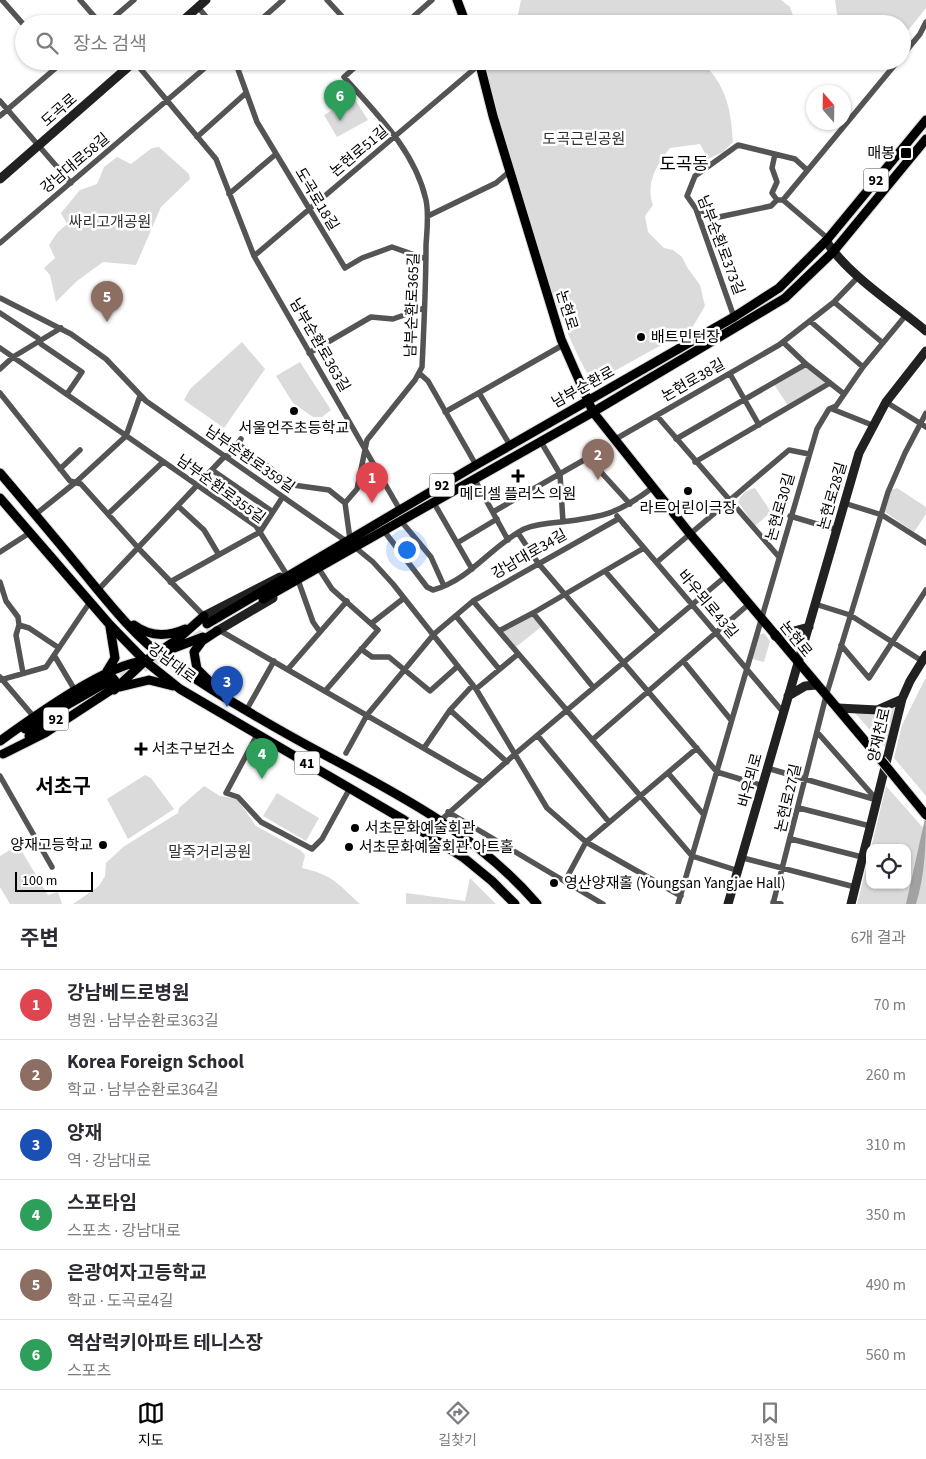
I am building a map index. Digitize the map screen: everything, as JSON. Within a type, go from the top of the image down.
[{"type":"main road","points":[[457,0],[463,15]]},
{"type":"main road","name":"논현로","points":[[482,70],[510,171],[563,345],[593,412],[652,488],[926,815]]},
{"type":"main road","name":"남부순환로","points":[[212,626],[297,575],[348,540],[476,464],[734,317],[779,288],[800,270],[826,241],[926,120]]},
{"type":"main road","name":"남부순환로","points":[[297,575],[319,569],[356,548],[758,316],[785,298],[833,252],[926,139]]},
{"type":"main road","points":[[800,270],[808,278]]},
{"type":"main road","name":"강남대로","points":[[0,473],[98,590],[159,653],[247,710],[385,786],[441,820],[498,865],[537,904]]},
{"type":"main road","name":"강남대로","points":[[0,498],[32,532],[110,625],[145,661],[180,689],[350,788],[468,861],[492,880],[515,904]]},
{"type":"main road","points":[[121,615],[144,631],[163,635],[186,629],[212,626]]},
{"type":"main road","points":[[109,683],[110,667],[115,658],[115,644],[110,625]]},
{"type":"main road","points":[[109,683],[159,653],[212,626]]},
{"type":"main road","points":[[159,653],[212,626]]},
{"type":"main road","points":[[212,626],[197,645],[194,656],[199,672],[225,696]]},
{"type":"main road","points":[[92,703],[123,665],[145,661]]},
{"type":"main road","points":[[1,755],[45,733],[116,685],[112,677],[109,683]]},
{"type":"main road","points":[[0,741],[34,717],[76,692],[109,683],[149,680],[180,689]]},
{"type":"main road","name":"92","points":[[0,741],[109,683]]},
{"type":"main road","name":"92","points":[[1,755],[109,683]]},
{"type":"street","points":[[2,0],[15,15]]},
{"type":"street","points":[[80,0],[93,15]]},
{"type":"street","points":[[116,15],[134,0]]},
{"type":"street","points":[[189,15],[206,0]]},
{"type":"street","points":[[266,15],[283,0]]},
{"type":"street","points":[[327,0],[341,15]]},
{"type":"street","points":[[415,15],[432,0]]},
{"type":"street","points":[[198,7],[205,15]]},
{"type":"street","points":[[911,45],[920,34],[926,22]]},
{"type":"street","points":[[0,116],[50,70]]},
{"type":"street","name":"도곡로","points":[[0,179],[125,70]]},
{"type":"street","name":"남부순환로363길","points":[[140,70],[216,159],[254,256],[308,353],[365,447],[400,510]]},
{"type":"street","name":"강남대로58길","points":[[0,243],[203,70]]},
{"type":"street","name":"도곡로18길","points":[[238,70],[257,122],[308,210],[345,268],[362,258],[392,247],[426,259]]},
{"type":"street","name":"남부순환로365길","points":[[352,70],[344,77],[395,136],[404,149],[423,191],[428,216],[422,367],[419,373],[428,381],[476,464]]},
{"type":"street","name":"논현로51길","points":[[254,256],[472,70]]},
{"type":"street","points":[[696,209],[719,217],[771,206],[780,200],[890,70]]},
{"type":"street","points":[[197,137],[246,93]]},
{"type":"street","points":[[0,101],[71,183]]},
{"type":"street","name":"남부순환로373길","points":[[734,317],[696,209],[687,196],[695,176],[738,145],[775,154]]},
{"type":"street","points":[[229,194],[276,154]]},
{"type":"street","points":[[806,169],[795,159],[775,154],[772,168],[777,182],[772,194],[825,236],[833,252],[858,277],[926,331]]},
{"type":"street","points":[[428,216],[496,182],[510,171]]},
{"type":"street","name":"논현로38길","points":[[614,440],[783,342],[834,302],[858,277]]},
{"type":"street","name":"남부순환로359길","points":[[1,301],[61,328],[106,359],[140,396],[282,498],[348,540]]},
{"type":"street","points":[[834,302],[883,343]]},
{"type":"street","points":[[308,353],[371,317],[393,319],[424,308]]},
{"type":"street","points":[[0,312],[82,372],[67,394]]},
{"type":"street","name":"논현로30길","points":[[678,904],[817,428],[906,314]]},
{"type":"street","points":[[810,321],[863,367]]},
{"type":"street","points":[[0,369],[13,357],[61,328]]},
{"type":"street","points":[[783,342],[806,364],[844,394]]},
{"type":"street","points":[[445,412],[563,345]]},
{"type":"street","name":"남부순환로355길","points":[[0,348],[256,526],[287,575]]},
{"type":"street","name":"논현로28길","points":[[798,664],[859,453],[872,425],[886,402],[926,351]]},
{"type":"street","points":[[676,439],[806,364]]},
{"type":"street","points":[[348,540],[345,503],[357,489],[367,440],[419,373]]},
{"type":"street","points":[[730,374],[758,425]]},
{"type":"street","points":[[695,462],[830,384]]},
{"type":"street","points":[[479,392],[510,445]]},
{"type":"street","points":[[0,393],[70,481],[81,484],[212,626],[326,690],[482,782]]},
{"type":"street","points":[[36,514],[76,482],[126,436],[140,396]]},
{"type":"street","points":[[886,402],[926,427]]},
{"type":"street","points":[[832,409],[872,425]]},
{"type":"street","name":"논현로27길","points":[[773,903],[791,839],[804,779],[826,696],[850,615],[892,483],[926,413]]},
{"type":"street","points":[[657,416],[779,557]]},
{"type":"street","points":[[98,590],[225,456],[230,454],[240,441],[294,485],[329,490],[345,503]]},
{"type":"street","points":[[541,442],[560,474],[563,522]]},
{"type":"street","points":[[60,469],[80,450]]},
{"type":"street","points":[[656,562],[691,535],[789,450],[809,454]]},
{"type":"street","points":[[493,512],[589,459],[630,504]]},
{"type":"street","points":[[108,514],[163,462]]},
{"type":"street","points":[[212,470],[273,512]]},
{"type":"street","points":[[475,480],[508,540]]},
{"type":"street","points":[[384,531],[427,587],[433,590],[462,578],[488,554],[518,533],[538,524],[563,522],[614,513],[652,488]]},
{"type":"street","points":[[170,582],[260,532],[282,498]]},
{"type":"street","points":[[434,503],[472,569]]},
{"type":"street","points":[[844,503],[882,515],[926,543]]},
{"type":"street","points":[[178,506],[204,530],[219,555]]},
{"type":"street","name":"바우뫼로43길","points":[[614,513],[783,712]]},
{"type":"street","points":[[790,516],[837,530]]},
{"type":"street","points":[[458,543],[496,518]]},
{"type":"street","name":"강남대로34길","points":[[346,753],[367,714],[434,634],[473,601],[618,519]]},
{"type":"street","points":[[400,521],[431,557],[444,586]]},
{"type":"street","points":[[1,550],[32,532]]},
{"type":"street","points":[[518,533],[538,563],[717,772],[763,786]]},
{"type":"street","points":[[356,548],[373,562],[404,598],[475,687],[547,808],[586,842],[681,896]]},
{"type":"street","points":[[499,630],[533,613],[644,548]]},
{"type":"street","points":[[319,569],[332,589],[378,630],[326,690]]},
{"type":"street","points":[[605,572],[658,632]]},
{"type":"street","points":[[212,626],[266,583],[287,575],[297,575],[313,622],[320,632]]},
{"type":"street","points":[[441,820],[482,782],[726,576]]},
{"type":"street","points":[[0,582],[6,602],[18,617],[19,625],[16,636],[23,673]]},
{"type":"street","points":[[841,645],[869,678],[926,590]]},
{"type":"street","points":[[372,623],[404,598]]},
{"type":"street","points":[[288,669],[347,601]]},
{"type":"street","points":[[473,601],[692,856],[738,871]]},
{"type":"street","points":[[34,717],[1,679],[46,667],[90,602]]},
{"type":"street","points":[[592,740],[749,604]]},
{"type":"street","points":[[815,604],[850,615],[893,642],[924,658]]},
{"type":"street","points":[[533,613],[594,687]]},
{"type":"street","points":[[456,616],[499,669]]},
{"type":"street","points":[[19,625],[29,628],[59,648]]},
{"type":"street","points":[[775,636],[809,626]]},
{"type":"street","points":[[361,649],[372,657],[389,657],[430,691],[458,666]]},
{"type":"street","points":[[424,748],[450,710],[475,687],[518,654]]},
{"type":"street","points":[[54,655],[76,692]]},
{"type":"street","name":"양재천로","points":[[851,904],[902,699],[924,658]]},
{"type":"street","points":[[247,710],[274,661]]},
{"type":"street","points":[[684,662],[732,720]]},
{"type":"street","name":"바우뫼로","points":[[728,904],[743,858],[798,664]]},
{"type":"street","points":[[788,696],[805,686],[817,685]]},
{"type":"street","points":[[838,708],[877,710],[902,699]]},
{"type":"street","points":[[450,710],[507,762]]},
{"type":"street","points":[[817,732],[877,800]]},
{"type":"street","points":[[257,734],[226,793],[238,796],[261,822],[312,849],[322,838],[350,788]]},
{"type":"street","points":[[538,736],[609,822]]},
{"type":"street","points":[[565,881],[586,842],[697,748]]},
{"type":"street","points":[[767,768],[877,800]]},
{"type":"street","points":[[668,773],[704,815]]},
{"type":"street","points":[[0,776],[52,867]]},
{"type":"street","points":[[798,808],[870,826]]},
{"type":"street","points":[[448,812],[603,904]]},
{"type":"street","points":[[791,839],[862,857]]},
{"type":"street","points":[[743,858],[783,870],[855,887]]},
{"type":"street","points":[[773,903],[781,904]]},
{"type":"green space","points":[[521,0],[781,0],[790,7],[793,15],[518,15]]},
{"type":"green space","points":[[835,0],[926,0],[926,8],[911,27],[911,15],[837,14]]},
{"type":"green space","name":"도곡근린공원","points":[[487,70],[709,70],[722,88],[726,98],[731,118],[733,142],[723,152],[708,159],[700,144],[670,148],[657,168],[651,182],[650,189],[653,205],[645,216],[648,232],[664,248],[673,250],[682,257],[700,285],[705,306],[692,328],[600,379],[592,379],[588,375],[568,335],[545,271],[493,100]]},
{"type":"green space","points":[[354,98],[368,120],[337,137],[324,115]]},
{"type":"green space","name":"싸리고개공원","points":[[159,147],[189,174],[190,179],[161,207],[136,265],[103,262],[77,281],[56,302],[50,275],[44,268],[55,258],[49,245],[57,233],[67,224],[61,213],[80,190],[97,184],[104,167],[117,157],[131,164],[152,148]]},
{"type":"green space","points":[[242,342],[265,369],[224,428],[184,400],[190,389]]},
{"type":"green space","points":[[300,362],[331,410],[322,417],[313,417],[293,403],[276,376]]},
{"type":"green space","points":[[806,364],[830,383],[789,407],[773,383]]},
{"type":"green space","points":[[755,488],[771,512],[755,526],[738,502],[745,493]]},
{"type":"green space","points":[[897,488],[926,507],[926,514],[914,532],[885,512],[891,490]]},
{"type":"green space","points":[[532,615],[541,627],[516,647],[502,631]]},
{"type":"green space","points":[[764,633],[770,641],[764,662],[752,659],[759,635]]},
{"type":"green space","points":[[926,677],[926,796],[894,758],[902,725]]},
{"type":"green space","points":[[895,707],[886,748],[855,713],[877,715]]},
{"type":"green space","points":[[145,775],[151,778],[174,809],[128,839],[107,799]]},
{"type":"green space","name":"말죽거리공원","points":[[204,786],[220,796],[237,799],[256,826],[300,850],[305,855],[302,868],[328,877],[340,885],[360,904],[73,904],[99,886],[105,876],[106,863],[123,847],[178,813],[179,808]]},
{"type":"green space","points":[[886,786],[926,831],[926,904],[857,904],[866,869],[866,889],[911,889],[911,844],[872,844]]},
{"type":"green space","points":[[277,793],[319,818],[306,841],[263,816]]},
{"type":"green space","points":[[18,845],[48,895],[58,892],[62,904],[10,904],[0,887],[0,856]]},
{"type":"green space","points":[[470,878],[496,904],[406,904],[406,893],[465,901]]},
{"type":"shaded area","points":[[926,814],[926,837],[919,893],[916,904],[906,904],[909,889],[911,889]]},
{"type":"tunnel","points":[[195,638],[211,629]]},
{"type":"tunnel","points":[[143,668],[169,653]]},
{"type":"tunnel","points":[[108,681],[140,663]]},
{"type":"place","name":"역삼럭키아파트 테니스장","points":[[340,121]]},
{"type":"place","name":"매봉","points":[[906,153]]},
{"type":"place","name":"은광여자고등학교","points":[[107,322]]},
{"type":"place","name":"배트민턴장","points":[[641,337]]},
{"type":"place","name":"서울언주초등학교","points":[[294,411]]},
{"type":"place","name":"메디셀 플러스 의원","points":[[518,476]]},
{"type":"place","name":"Korea Foreign School","points":[[598,480]]},
{"type":"place","name":"라트어린이극장","points":[[688,491]]},
{"type":"place","name":"강남베드로병원","points":[[372,503]]},
{"type":"place","name":"양재","points":[[227,707]]},
{"type":"place","name":"서초구보건소","points":[[141,749]]},
{"type":"place","name":"스포타임","points":[[262,779]]},
{"type":"place","name":"서초문화예술회관","points":[[355,828]]},
{"type":"place","name":"양재고등학교","points":[[103,845]]},
{"type":"place","name":"서초문화예술회관 아트홀","points":[[349,847]]},
{"type":"place","name":"영산양재홀 (Youngsan Yangjae Hall)","points":[[554,883]]},
{"type":"district","name":"도곡동","points":[[684,164]]},
{"type":"district","name":"서초구","points":[[63,786]]}]
